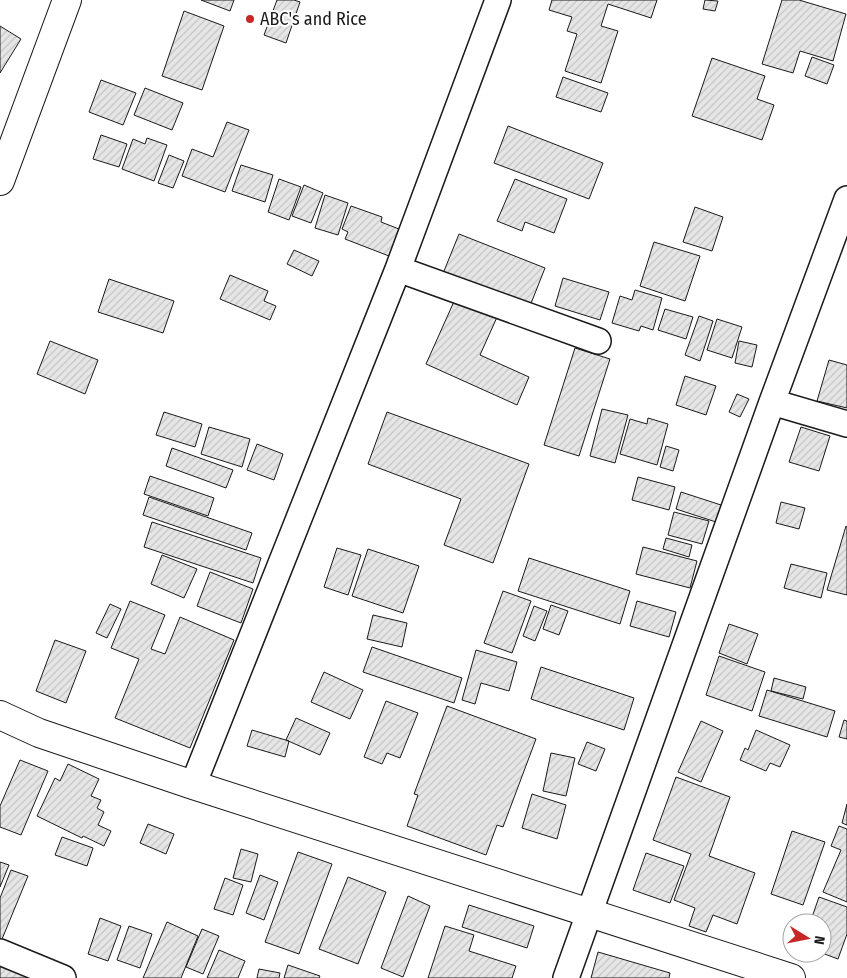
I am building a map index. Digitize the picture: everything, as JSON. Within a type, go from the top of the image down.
[{"type":"street","points":[[0,182],[67,0]]},
{"type":"street","points":[[193,785],[398,269],[498,0]]},
{"type":"street","points":[[566,978],[772,402],[847,199]]},
{"type":"street","points":[[398,269],[598,341]]},
{"type":"street","points":[[772,402],[847,424]]},
{"type":"street","points":[[0,715],[39,733],[193,785],[791,978]]},
{"type":"street","points":[[0,952],[63,978]]},
{"type":"building","points":[[201,0],[234,0],[230,11]]},
{"type":"building","points":[[277,0],[300,2],[286,43],[264,35]]},
{"type":"building","points":[[552,0],[657,0],[651,18],[608,4],[601,26],[618,31],[601,83],[565,71],[577,34],[567,31],[572,17],[549,10]]},
{"type":"building","points":[[705,0],[718,1],[715,11],[703,9]]},
{"type":"building","points":[[782,0],[799,0],[846,14],[833,61],[800,51],[793,73],[762,64]]},
{"type":"building","points":[[184,11],[224,26],[202,90],[162,76]]},
{"type":"building","points":[[0,26],[21,39],[0,73]]},
{"type":"building","points":[[812,57],[834,65],[827,84],[805,76]]},
{"type":"building","points":[[712,58],[765,76],[757,99],[774,105],[762,140],[692,116]]},
{"type":"building","points":[[563,77],[608,93],[601,112],[556,97]]},
{"type":"building","points":[[101,80],[136,93],[123,125],[89,112]]},
{"type":"building","points":[[145,88],[183,103],[172,130],[134,115]]},
{"type":"building","points":[[227,122],[249,130],[225,192],[182,176],[192,149],[213,157]]},
{"type":"building","points":[[508,126],[603,163],[589,199],[494,163]]},
{"type":"building","points":[[101,135],[127,144],[119,167],[93,159]]},
{"type":"building","points":[[147,138],[167,145],[154,181],[122,169],[133,139],[145,144]]},
{"type":"building","points":[[169,155],[184,161],[173,188],[158,183]]},
{"type":"building","points":[[241,165],[273,175],[265,202],[232,191]]},
{"type":"building","points":[[279,179],[301,187],[289,220],[268,212]]},
{"type":"building","points":[[515,179],[567,199],[554,233],[525,222],[522,231],[497,221]]},
{"type":"building","points":[[304,185],[323,193],[311,223],[292,216]]},
{"type":"building","points":[[325,195],[348,203],[338,235],[315,228]]},
{"type":"building","points":[[351,206],[382,217],[381,222],[399,229],[389,256],[345,239],[348,232],[342,229]]},
{"type":"building","points":[[695,207],[723,217],[712,251],[683,242]]},
{"type":"building","points":[[459,234],[545,268],[528,311],[442,276]]},
{"type":"building","points":[[654,242],[700,256],[685,301],[640,286]]},
{"type":"building","points":[[294,250],[319,261],[312,276],[287,264]]},
{"type":"building","points":[[230,275],[268,291],[264,301],[276,306],[270,320],[220,299]]},
{"type":"building","points":[[563,278],[609,292],[600,320],[555,306]]},
{"type":"building","points":[[109,279],[174,301],[163,333],[98,312]]},
{"type":"building","points":[[635,290],[662,298],[653,330],[641,326],[639,331],[612,323],[620,296],[632,300]]},
{"type":"building","points":[[456,297],[498,315],[480,355],[529,377],[517,405],[426,364]]},
{"type":"building","points":[[665,309],[693,317],[686,339],[658,330]]},
{"type":"building","points":[[699,316],[713,321],[700,361],[685,355]]},
{"type":"building","points":[[717,319],[742,327],[732,358],[707,350]]},
{"type":"building","points":[[50,341],[98,360],[85,394],[37,374]]},
{"type":"building","points":[[739,341],[757,345],[752,367],[735,363]]},
{"type":"building","points":[[575,348],[610,359],[579,456],[544,445]]},
{"type":"building","points":[[829,360],[847,365],[847,408],[817,401]]},
{"type":"building","points":[[685,376],[716,386],[706,415],[676,405]]},
{"type":"building","points":[[737,394],[749,399],[740,417],[729,412]]},
{"type":"building","points":[[602,409],[628,415],[615,463],[590,456]]},
{"type":"building","points":[[164,412],[202,424],[195,447],[156,435]]},
{"type":"building","points":[[387,412],[529,464],[493,563],[444,545],[461,499],[368,464]]},
{"type":"building","points":[[648,418],[668,424],[657,465],[620,454],[630,419],[647,424]]},
{"type":"building","points":[[209,427],[250,439],[242,467],[201,454]]},
{"type":"building","points":[[801,427],[830,436],[819,471],[789,462]]},
{"type":"building","points":[[257,444],[283,454],[274,480],[247,470]]},
{"type":"building","points":[[666,446],[679,450],[673,471],[660,467]]},
{"type":"building","points":[[172,448],[233,470],[226,488],[166,466]]},
{"type":"building","points":[[150,476],[214,498],[208,516],[144,494]]},
{"type":"building","points":[[638,477],[675,487],[669,510],[632,500]]},
{"type":"building","points":[[681,492],[721,505],[716,522],[676,509]]},
{"type":"building","points":[[149,497],[252,533],[246,550],[143,515]]},
{"type":"building","points":[[781,502],[805,508],[799,529],[776,523]]},
{"type":"building","points":[[674,512],[709,521],[702,544],[668,535]]},
{"type":"building","points":[[152,522],[261,558],[253,583],[144,547]]},
{"type":"building","points":[[847,527],[847,595],[827,590]]},
{"type":"building","points":[[666,538],[692,545],[689,557],[663,549]]},
{"type":"building","points":[[643,547],[697,561],[690,588],[636,574]]},
{"type":"building","points":[[337,548],[361,555],[348,595],[324,587]]},
{"type":"building","points":[[368,549],[419,566],[403,613],[352,596]]},
{"type":"building","points":[[162,555],[197,569],[184,598],[151,584]]},
{"type":"building","points":[[529,558],[630,591],[620,624],[518,591]]},
{"type":"building","points":[[791,564],[827,573],[821,598],[784,588]]},
{"type":"building","points":[[210,572],[253,589],[241,623],[197,606]]},
{"type":"building","points":[[503,591],[531,601],[512,653],[484,643]]},
{"type":"building","points":[[130,601],[165,615],[151,649],[165,654],[180,617],[234,640],[190,748],[115,718],[139,659],[111,648]]},
{"type":"building","points":[[637,601],[676,612],[669,637],[630,626]]},
{"type":"building","points":[[110,604],[121,609],[107,638],[96,633]]},
{"type":"building","points":[[551,605],[568,611],[559,635],[543,629]]},
{"type":"building","points":[[534,606],[547,611],[535,641],[523,636]]},
{"type":"building","points":[[373,615],[407,623],[402,647],[367,639]]},
{"type":"building","points":[[729,624],[758,634],[747,664],[719,653]]},
{"type":"building","points":[[55,640],[86,651],[66,703],[36,691]]},
{"type":"building","points":[[372,647],[462,678],[454,703],[363,672]]},
{"type":"building","points":[[476,650],[517,662],[509,691],[481,683],[475,704],[462,700]]},
{"type":"building","points":[[719,656],[765,672],[752,711],[706,695]]},
{"type":"building","points":[[541,667],[634,698],[624,730],[531,699]]},
{"type":"building","points":[[324,672],[363,690],[350,719],[311,702]]},
{"type":"building","points":[[774,678],[806,687],[803,699],[771,691]]},
{"type":"building","points":[[767,690],[835,711],[827,737],[759,716]]},
{"type":"building","points":[[386,701],[418,713],[400,758],[387,753],[382,764],[364,757]]},
{"type":"building","points":[[447,706],[536,739],[503,827],[497,825],[486,855],[407,826],[418,795],[414,794]]},
{"type":"building","points":[[296,718],[330,733],[320,755],[286,740]]},
{"type":"building","points":[[844,720],[847,721],[847,739],[839,737]]},
{"type":"building","points":[[701,721],[723,731],[701,782],[678,772]]},
{"type":"building","points":[[252,730],[289,741],[285,757],[247,746]]},
{"type":"building","points":[[756,730],[790,745],[780,767],[770,763],[766,771],[740,760],[745,748],[748,750]]},
{"type":"building","points":[[587,742],[605,749],[596,771],[578,764]]},
{"type":"building","points":[[551,753],[575,758],[566,796],[543,791]]},
{"type":"building","points":[[20,760],[48,771],[21,835],[0,827],[0,806]]},
{"type":"building","points":[[68,764],[99,779],[91,796],[101,800],[97,808],[104,812],[98,825],[111,831],[104,846],[83,836],[82,838],[37,816],[55,778],[60,781]]},
{"type":"building","points":[[676,777],[730,797],[709,856],[755,873],[737,924],[713,915],[706,932],[689,926],[695,908],[674,900],[691,854],[653,840]]},
{"type":"building","points":[[532,794],[566,805],[557,839],[522,828]]},
{"type":"building","points":[[847,804],[847,825],[842,823]]},
{"type":"building","points":[[148,824],[174,834],[166,854],[140,843]]},
{"type":"building","points":[[839,826],[847,829],[847,902],[823,892],[841,850],[831,846]]},
{"type":"building","points":[[792,831],[825,842],[803,905],[771,894]]},
{"type":"building","points":[[62,837],[93,848],[87,866],[55,855]]},
{"type":"building","points":[[241,849],[258,854],[251,882],[233,878]]},
{"type":"building","points":[[298,852],[332,864],[299,954],[265,942]]},
{"type":"building","points":[[646,853],[684,866],[670,903],[633,890]]},
{"type":"building","points":[[0,862],[9,865],[0,887]]},
{"type":"building","points":[[11,870],[28,876],[0,944],[0,898]]},
{"type":"building","points":[[260,875],[278,882],[264,920],[246,913]]},
{"type":"building","points":[[348,877],[386,892],[358,964],[319,949]]},
{"type":"building","points":[[225,878],[243,885],[233,915],[214,909]]},
{"type":"building","points":[[408,896],[430,906],[403,977],[381,968]]},
{"type":"building","points":[[819,897],[847,907],[847,934],[838,959],[832,957],[832,913],[813,913]]},
{"type":"building","points":[[469,905],[534,926],[527,948],[462,927]]},
{"type":"building","points":[[100,918],[121,926],[108,961],[88,954]]},
{"type":"building","points":[[167,922],[198,936],[181,978],[143,978]]},
{"type":"building","points":[[129,926],[152,934],[140,968],[117,960]]},
{"type":"building","points":[[445,926],[474,935],[469,951],[516,966],[512,978],[428,978]]},
{"type":"building","points":[[202,929],[219,936],[203,974],[186,967]]},
{"type":"building","points":[[219,950],[245,961],[238,978],[207,978]]},
{"type":"building","points":[[598,952],[670,973],[669,978],[591,978]]},
{"type":"building","points":[[0,961],[32,978],[0,978]]},
{"type":"building","points":[[288,965],[320,976],[319,978],[284,978]]},
{"type":"building","points":[[259,969],[280,973],[279,978],[257,978]]},
{"type":"place","name":"ABC's and Rice","points":[[250,19]]}]
